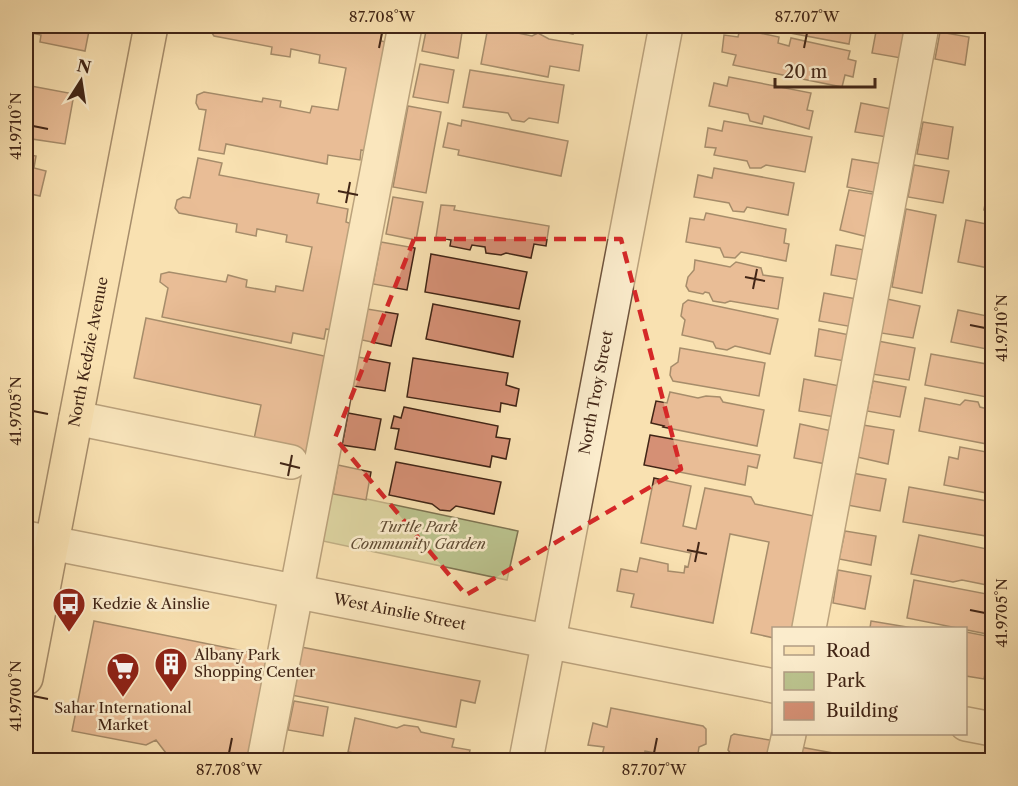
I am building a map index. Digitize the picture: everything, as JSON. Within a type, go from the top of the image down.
[{"type":"main road","name":"North Kedzie Avenue","points":[[26,678],[39,540],[76,418],[151,26]]},
{"type":"street","points":[[264,760],[405,26]]},
{"type":"street","name":"North Troy Street","points":[[526,760],[666,26]]},
{"type":"street","points":[[809,627],[922,26]]},
{"type":"street","points":[[76,418],[291,462]]},
{"type":"street","name":"West Ainslie Street","points":[[39,540],[772,686]]},
{"type":"street","points":[[967,723],[993,729]]},
{"type":"street","points":[[783,760],[789,735]]},
{"type":"highlighted area","points":[[414,239],[621,239],[681,469],[466,595],[335,438]]},
{"type":"green space","name":"Turtle Park Community Garden","points":[[329,491],[518,531],[507,580],[318,540]]},
{"type":"building","points":[[26,26],[90,26],[85,51],[40,42],[41,35],[26,32]]},
{"type":"building","points":[[211,26],[358,26],[382,30],[381,41],[386,42],[366,151],[361,150],[360,160],[328,155],[327,164],[226,144],[224,154],[199,150],[206,110],[199,109],[196,103],[197,95],[204,92],[262,102],[263,98],[281,101],[280,107],[310,113],[312,106],[338,110],[346,68],[319,63],[320,55],[291,49],[290,57],[271,54],[272,47],[214,36],[210,30]]},
{"type":"building","points":[[427,26],[463,26],[458,58],[422,51]]},
{"type":"building","points":[[534,26],[588,26],[587,30],[574,27],[573,34]]},
{"type":"building","points":[[753,26],[852,26],[849,44]]},
{"type":"building","points":[[877,26],[907,26],[901,58],[872,53]]},
{"type":"building","points":[[488,27],[532,36],[538,33],[549,39],[583,45],[579,71],[550,66],[548,77],[481,64]]},
{"type":"building","points":[[740,29],[779,37],[778,43],[789,46],[791,38],[850,51],[848,59],[856,61],[853,77],[845,75],[842,87],[733,65],[736,55],[722,52],[724,35],[738,37]]},
{"type":"building","points":[[940,32],[969,37],[965,65],[935,59]]},
{"type":"building","points":[[420,64],[454,70],[448,103],[413,97]]},
{"type":"building","points":[[470,70],[564,85],[558,123],[529,118],[524,122],[512,120],[508,113],[463,107]]},
{"type":"building","points":[[729,77],[811,93],[807,110],[813,111],[809,129],[764,116],[762,124],[750,121],[748,114],[709,106],[714,83],[727,86]]},
{"type":"building","points":[[31,86],[74,94],[65,144],[32,139],[33,133],[26,132],[26,90],[31,91]]},
{"type":"building","points":[[861,103],[892,109],[887,137],[855,132]]},
{"type":"building","points":[[408,106],[441,112],[426,193],[393,187]]},
{"type":"building","points":[[462,120],[568,141],[561,176],[458,155],[459,150],[443,147],[448,123],[461,126]]},
{"type":"building","points":[[724,121],[812,137],[805,172],[766,165],[761,168],[750,168],[747,161],[714,155],[716,148],[705,147],[708,128],[722,131]]},
{"type":"building","points":[[923,122],[953,127],[948,159],[917,154]]},
{"type":"building","points":[[26,154],[36,156],[34,168],[46,171],[40,196],[26,193]]},
{"type":"building","points":[[198,158],[222,163],[219,175],[319,194],[317,203],[348,209],[346,222],[352,224],[331,330],[326,329],[324,339],[293,333],[291,343],[162,317],[168,288],[160,282],[161,274],[169,272],[226,282],[228,275],[247,280],[246,287],[275,292],[276,286],[303,291],[312,247],[286,242],[287,235],[257,229],[256,236],[236,232],[237,224],[179,213],[175,208],[177,200],[183,197],[190,198]]},
{"type":"building","points":[[852,159],[883,164],[878,193],[847,187]]},
{"type":"building","points":[[914,165],[949,171],[943,203],[908,197]]},
{"type":"building","points":[[714,168],[794,183],[788,215],[747,207],[744,212],[733,211],[729,203],[694,197],[698,175],[712,178]]},
{"type":"building","points":[[990,176],[992,176],[992,212],[984,210]]},
{"type":"building","points":[[849,190],[879,195],[872,238],[840,230]]},
{"type":"building","points":[[393,197],[423,202],[416,240],[386,234]]},
{"type":"building","points":[[441,205],[455,206],[454,210],[549,226],[546,246],[534,244],[531,258],[506,253],[501,255],[486,253],[485,247],[472,245],[470,250],[450,246],[451,240],[436,237]]},
{"type":"building","points":[[906,209],[936,215],[922,293],[892,287]]},
{"type":"building","points":[[706,213],[786,229],[784,243],[789,244],[786,261],[741,252],[735,258],[724,257],[720,248],[686,242],[690,218],[704,220]]},
{"type":"building","points":[[966,220],[992,225],[992,274],[988,268],[958,262]]},
{"type":"building","points":[[381,242],[415,248],[407,290],[373,284]]},
{"type":"building","points":[[836,245],[865,250],[859,280],[831,275]]},
{"type":"building","points":[[431,254],[527,272],[519,309],[425,292]]},
{"type":"building","points":[[695,260],[730,267],[736,262],[761,268],[763,275],[783,278],[778,309],[730,301],[725,303],[713,301],[709,293],[689,291],[686,286],[688,277],[694,270]]},
{"type":"building","points":[[824,293],[857,299],[853,327],[819,321]]},
{"type":"building","points":[[887,299],[920,306],[913,338],[881,333]]},
{"type":"building","points":[[688,300],[778,319],[770,354],[735,346],[727,350],[716,348],[713,342],[682,335],[685,320],[681,316],[683,304]]},
{"type":"building","points":[[433,304],[520,321],[513,357],[426,339]]},
{"type":"building","points":[[367,309],[398,314],[391,346],[362,340]]},
{"type":"building","points":[[958,310],[992,317],[992,357],[985,355],[987,349],[951,342]]},
{"type":"building","points":[[146,318],[329,357],[309,456],[253,444],[261,405],[134,378]]},
{"type":"building","points":[[819,329],[850,335],[845,361],[815,356]]},
{"type":"building","points":[[878,341],[915,348],[909,380],[872,374]]},
{"type":"building","points":[[680,348],[765,363],[759,396],[673,381],[670,375],[671,367],[678,362]]},
{"type":"building","points":[[931,354],[992,365],[992,404],[987,403],[987,397],[925,385]]},
{"type":"building","points":[[358,357],[390,363],[385,391],[353,386]]},
{"type":"building","points":[[413,358],[508,373],[506,385],[519,389],[516,406],[501,403],[500,412],[407,397]]},
{"type":"building","points":[[804,379],[840,386],[835,417],[799,411]]},
{"type":"building","points":[[873,381],[906,387],[900,417],[867,411]]},
{"type":"building","points":[[670,392],[698,398],[720,397],[723,402],[764,410],[757,446],[651,423],[656,401],[667,403]]},
{"type":"building","points":[[925,398],[960,405],[965,400],[978,402],[980,407],[992,410],[992,445],[919,431]]},
{"type":"building","points":[[404,407],[498,426],[496,437],[510,439],[506,459],[492,456],[490,467],[395,449],[399,429],[391,428],[394,416],[401,418]]},
{"type":"building","points":[[348,413],[381,419],[375,450],[342,445]]},
{"type":"building","points":[[800,424],[832,431],[826,464],[794,458]]},
{"type":"building","points":[[863,425],[894,430],[888,464],[857,457]]},
{"type":"building","points":[[650,435],[760,455],[757,468],[748,466],[745,485],[644,465]]},
{"type":"building","points":[[960,447],[992,453],[992,494],[944,485],[949,457],[958,459]]},
{"type":"building","points":[[396,462],[501,482],[494,514],[456,506],[450,511],[440,510],[432,504],[389,495]]},
{"type":"building","points":[[338,465],[371,472],[366,500],[333,494]]},
{"type":"building","points":[[852,473],[886,479],[880,511],[847,505]]},
{"type":"building","points":[[654,478],[691,486],[683,526],[696,529],[705,488],[751,497],[755,504],[819,517],[797,627],[772,627],[772,638],[751,633],[769,542],[730,534],[713,623],[631,607],[634,594],[617,591],[621,569],[637,572],[640,558],[668,564],[668,571],[684,573],[691,553],[641,543]]},
{"type":"building","points":[[909,487],[992,502],[992,537],[903,522]]},
{"type":"building","points":[[845,531],[876,536],[871,565],[839,559]]},
{"type":"building","points":[[919,535],[992,550],[992,586],[911,574]]},
{"type":"building","points":[[838,570],[871,576],[865,609],[833,603]]},
{"type":"building","points":[[914,580],[992,595],[992,635],[967,630],[967,627],[952,627],[907,618]]},
{"type":"building","name":"Albany Park Shopping Center","points":[[94,621],[269,656],[248,760],[161,760],[169,757],[156,740],[146,745],[72,731]]},
{"type":"building","points":[[871,621],[907,627],[870,627]]},
{"type":"building","points":[[967,632],[992,637],[992,671],[986,669],[984,679],[967,676]]},
{"type":"building","points":[[301,647],[480,681],[475,703],[461,700],[456,727],[291,695]]},
{"type":"building","points":[[294,701],[328,707],[323,736],[288,730]]},
{"type":"building","points":[[611,708],[703,726],[706,729],[706,744],[699,747],[697,760],[655,760],[656,753],[645,751],[643,760],[601,760],[604,747],[588,745],[593,723],[607,727]]},
{"type":"building","points":[[355,718],[397,728],[404,725],[418,727],[421,732],[454,739],[452,747],[470,750],[468,760],[391,760],[348,752]]},
{"type":"building","points":[[734,734],[776,741],[772,760],[731,760],[732,755],[728,750],[731,736]]},
{"type":"building","points":[[800,747],[872,760],[798,760]]},
{"type":"place","name":"Kedzie & Ainslie","points":[[69,633]]},
{"type":"place","name":"Albany Park Shopping Center","points":[[171,693]]},
{"type":"place","name":"Sahar International Market","points":[[123,698]]}]
